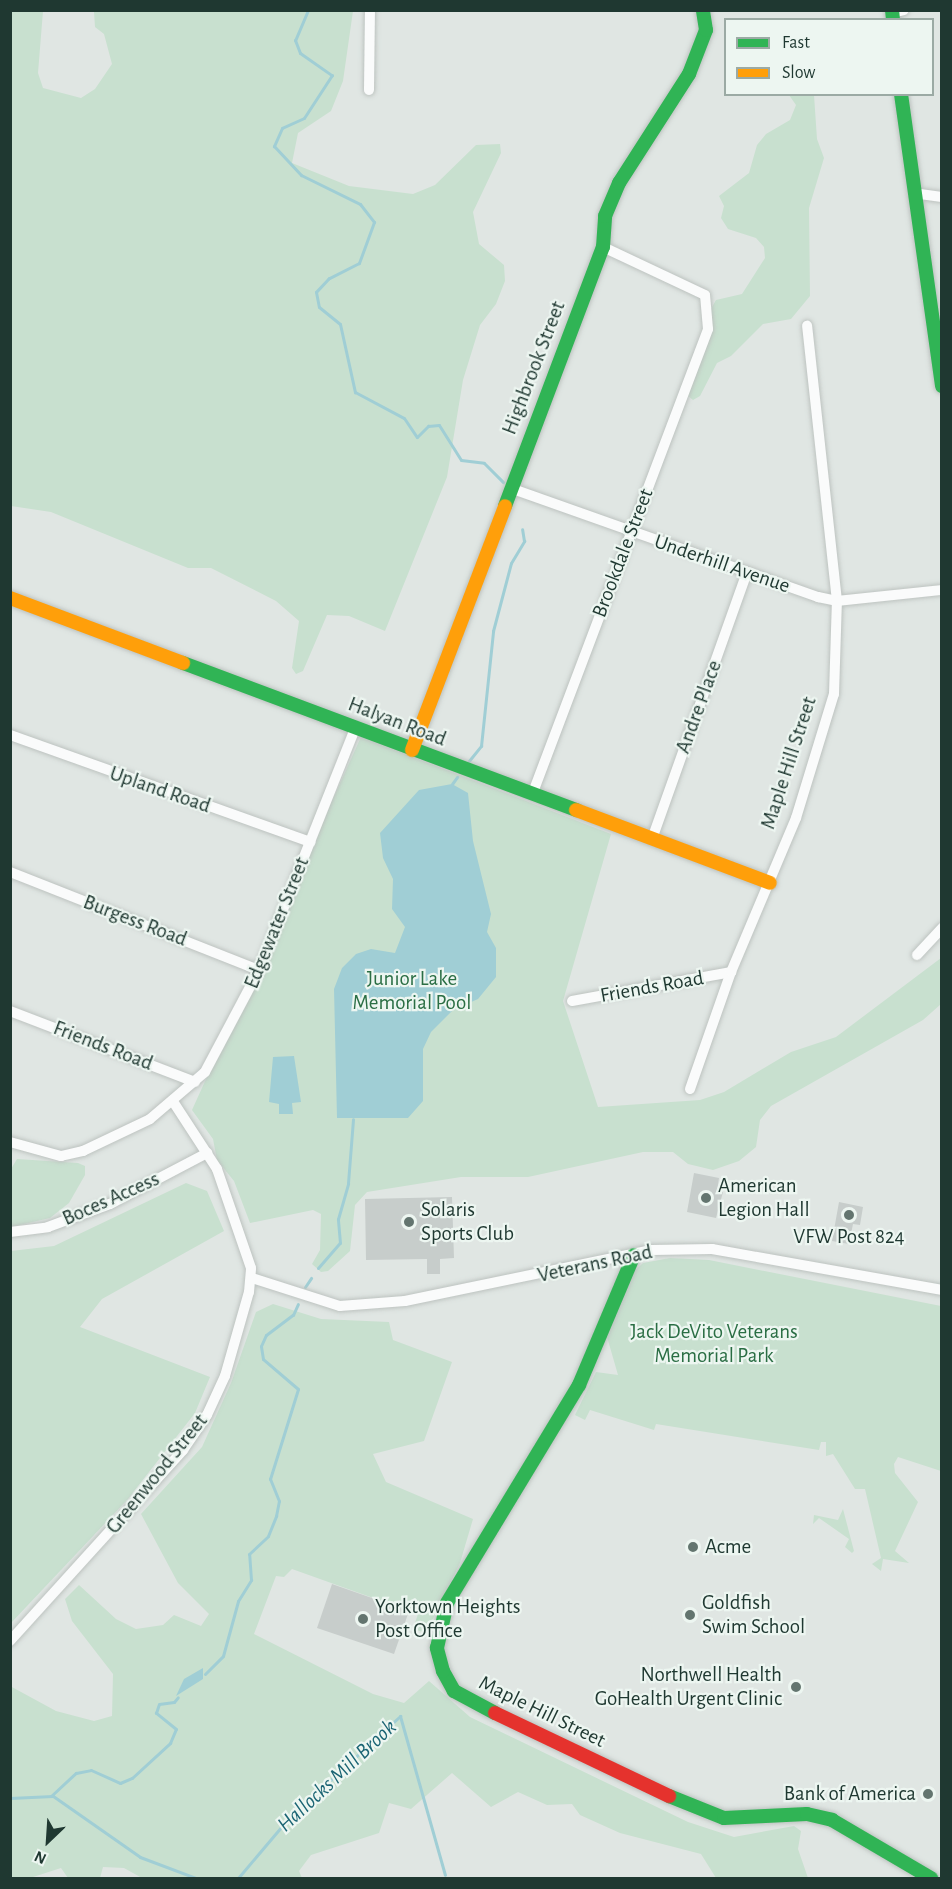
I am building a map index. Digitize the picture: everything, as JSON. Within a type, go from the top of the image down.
[{"type":"street","points":[[369,90],[370,10]]},
{"type":"street","name":"Highbrook Street","points":[[411,750],[603,247],[604,216],[619,183],[699,51],[706,30],[703,10]]},
{"type":"street","points":[[901,96],[913,193],[939,334],[942,386]]},
{"type":"street","points":[[913,193],[942,197]]},
{"type":"street","name":"Brookdale Street","points":[[532,795],[708,329],[705,295],[603,247]]},
{"type":"street","name":"Maple Hill Street","points":[[690,1089],[731,972],[770,883],[829,718],[837,601],[807,326]]},
{"type":"street","name":"Underhill Avenue","points":[[510,488],[746,575],[837,601],[942,590]]},
{"type":"street","name":"Andre Place","points":[[652,839],[746,575]]},
{"type":"street","name":"Halyan Road","points":[[10,598],[770,883]]},
{"type":"street","name":"Edgewater Street","points":[[10,1142],[61,1156],[109,1141],[174,1103],[195,1082],[224,1043],[260,970],[355,729]]},
{"type":"street","name":"Upland Road","points":[[10,735],[311,842]]},
{"type":"street","name":"Burgess Road","points":[[10,873],[260,970]]},
{"type":"street","points":[[917,955],[942,928]]},
{"type":"street","name":"Friends Road","points":[[572,1001],[731,972]]},
{"type":"street","name":"Friends Road","points":[[10,1011],[195,1082]]},
{"type":"street","points":[[174,1103],[220,1176],[252,1278]]},
{"type":"street","name":"Boces Access","points":[[10,1232],[48,1227],[110,1204],[207,1152]]},
{"type":"street","name":"Veterans Road","points":[[252,1278],[340,1306],[405,1302],[634,1255],[712,1249],[942,1290]]},
{"type":"street","name":"Maple Hill Street","points":[[634,1255],[579,1385],[447,1603],[437,1648],[443,1671],[454,1691],[465,1699],[698,1810],[724,1818],[807,1815],[832,1820],[931,1878]]},
{"type":"street","name":"Greenwood Street","points":[[10,1641],[130,1510],[207,1415],[225,1376],[252,1278]]},
{"type":"green space","points":[[10,11],[43,11],[38,73],[43,88],[81,98],[95,89],[112,64],[104,34],[95,27],[94,12],[89,11],[353,11],[343,81],[331,111],[298,133],[292,163],[349,186],[413,194],[435,185],[476,145],[500,144],[501,153],[473,212],[479,244],[504,265],[505,281],[496,304],[480,325],[463,380],[447,477],[385,631],[349,616],[327,615],[303,671],[296,674],[292,668],[299,621],[276,601],[211,568],[188,568],[51,512],[11,506]]},
{"type":"green space","points":[[790,96],[814,96],[817,139],[824,158],[809,208],[810,296],[791,319],[763,324],[731,356],[717,363],[700,396],[693,400],[687,395],[712,307],[716,300],[742,294],[765,258],[764,247],[756,238],[728,229],[721,218],[724,206],[719,196],[749,173],[757,145],[766,134],[790,120],[796,105]]},
{"type":"green space","name":"Junior Lake Memorial Pool","points":[[361,737],[611,834],[563,1001],[598,1107],[700,1100],[724,1092],[791,1052],[836,1037],[941,958],[941,1004],[923,1020],[771,1106],[760,1120],[756,1147],[739,1161],[713,1170],[688,1164],[673,1152],[643,1152],[528,1177],[461,1177],[367,1192],[355,1205],[350,1251],[328,1271],[321,1272],[312,1264],[320,1250],[321,1214],[313,1210],[250,1223],[234,1181],[217,1160],[213,1139],[192,1110]]},
{"type":"green space","points":[[17,1159],[78,1163],[85,1166],[85,1175],[69,1203],[50,1218],[11,1227],[11,1169]]},
{"type":"green space","points":[[186,1183],[207,1191],[224,1231],[102,1299],[80,1327],[210,1377],[195,1413],[128,1499],[11,1623],[11,1251],[54,1246]]},
{"type":"green space","name":"Jack DeVito Veterans Memorial Park","points":[[670,1258],[709,1260],[941,1306],[941,1471],[898,1457],[894,1464],[895,1473],[918,1502],[895,1551],[909,1563],[883,1559],[881,1571],[872,1564],[881,1558],[865,1489],[855,1489],[833,1454],[826,1456],[826,1442],[821,1442],[819,1450],[656,1424],[654,1430],[590,1410],[585,1420],[575,1415],[596,1372],[618,1375],[605,1330],[624,1281],[643,1263]]},
{"type":"green space","points":[[273,1304],[321,1319],[389,1322],[393,1340],[452,1362],[424,1441],[373,1454],[386,1482],[473,1519],[460,1563],[426,1633],[413,1629],[418,1614],[292,1569],[284,1577],[276,1576],[254,1634],[373,1694],[404,1703],[429,1681],[470,1717],[688,1822],[734,1837],[794,1826],[801,1831],[798,1849],[808,1878],[716,1878],[701,1854],[620,1833],[580,1815],[572,1804],[547,1805],[518,1792],[491,1807],[452,1773],[411,1809],[389,1803],[379,1833],[311,1855],[299,1871],[302,1878],[142,1878],[124,1868],[103,1867],[100,1878],[68,1878],[61,1868],[30,1878],[11,1878],[10,1686],[56,1711],[94,1721],[112,1716],[113,1674],[72,1621],[65,1599],[79,1585],[116,1619],[136,1629],[163,1625],[174,1615],[201,1626],[209,1614],[178,1583],[141,1514],[202,1447],[231,1383],[256,1312]]},
{"type":"green space","points":[[843,1509],[854,1551],[852,1553],[845,1547],[849,1539],[819,1518],[813,1524],[814,1515],[838,1520]]},
{"type":"water","points":[[452,784],[468,793],[473,841],[491,914],[487,932],[496,948],[496,977],[478,999],[453,1010],[431,1032],[423,1049],[423,1101],[408,1118],[337,1118],[334,989],[342,968],[356,954],[371,949],[395,953],[405,927],[392,909],[393,879],[383,858],[380,833],[419,790]]},
{"type":"water","points":[[294,1056],[301,1102],[292,1103],[293,1114],[279,1114],[279,1104],[269,1102],[273,1057]]},
{"type":"water","points":[[203,1668],[203,1679],[176,1696],[184,1679]]},
{"type":"building","name":"American Legion Hall","points":[[694,1173],[719,1178],[717,1191],[723,1192],[716,1218],[687,1212]]},
{"type":"building","name":"Solaris Sports Club","points":[[452,1197],[454,1258],[440,1259],[440,1274],[427,1274],[427,1259],[366,1260],[365,1199]]},
{"type":"building","name":"VFW Post 824","points":[[839,1202],[863,1207],[860,1225],[853,1224],[849,1244],[832,1241]]},
{"type":"building","name":"Yorktown Heights Post Office","points":[[332,1584],[409,1611],[394,1654],[317,1628]]},
{"type":"waterway","points":[[308,10],[295,40],[300,53],[332,75],[304,118],[282,128],[274,146],[301,175],[360,204],[374,222],[359,263],[329,278],[316,292],[319,307],[340,324],[355,392],[404,418],[417,437],[428,426],[439,425],[461,460],[484,463],[503,482]]},
{"type":"waterway","points":[[468,762],[481,746],[493,631],[511,563],[524,541],[522,529]]},
{"type":"waterway","points":[[452,784],[457,777]]},
{"type":"waterway","points":[[318,1268],[340,1243],[338,1219],[348,1183],[353,1119]]},
{"type":"waterway","points":[[305,1287],[311,1278]]},
{"type":"waterway","points":[[205,1674],[223,1656],[238,1601],[251,1580],[249,1554],[268,1536],[276,1516],[279,1501],[270,1479],[298,1389],[263,1359],[261,1346],[266,1335],[293,1315],[298,1304]]},
{"type":"waterway","points":[[51,1796],[76,1773],[91,1770],[120,1783],[132,1778],[170,1743],[176,1729],[156,1713],[159,1704],[174,1702],[178,1697]]},
{"type":"waterway","name":"Hallocks Mill Brook","points":[[238,1878],[287,1820],[400,1716],[445,1875]]},
{"type":"waterway","name":"Hallocks Mill Brook","points":[[10,1798],[53,1796],[140,1857],[196,1878]]},
{"type":"traffic: fast","points":[[505,506],[603,247],[605,216],[619,183],[689,74],[706,30],[703,10]]},
{"type":"traffic: fast","points":[[892,10],[893,18]]},
{"type":"traffic: fast","points":[[901,96],[942,386]]},
{"type":"traffic: fast","points":[[183,663],[576,810]]},
{"type":"traffic: fast","points":[[495,1713],[454,1691],[443,1671],[437,1648],[447,1603],[579,1385],[634,1255]]},
{"type":"traffic: fast","points":[[669,1796],[724,1818],[807,1814],[832,1820],[931,1878]]},
{"type":"traffic: slow","points":[[412,750],[505,506]]},
{"type":"traffic: slow","points":[[10,598],[183,663]]},
{"type":"traffic: slow","points":[[576,810],[770,883]]},
{"type":"traffic: jam","points":[[495,1713],[669,1796]]},
{"type":"place","name":"American Legion Hall","points":[[706,1198]]},
{"type":"place","name":"VFW Post 824","points":[[849,1215]]},
{"type":"place","name":"Solaris Sports Club","points":[[409,1222]]},
{"type":"place","name":"Acme","points":[[693,1547]]},
{"type":"place","name":"Goldfish Swim School","points":[[690,1615]]},
{"type":"place","name":"Yorktown Heights Post Office","points":[[363,1619]]},
{"type":"place","name":"Northwell Health GoHealth Urgent Clinic","points":[[796,1687]]},
{"type":"place","name":"Bank of America","points":[[928,1794]]}]
